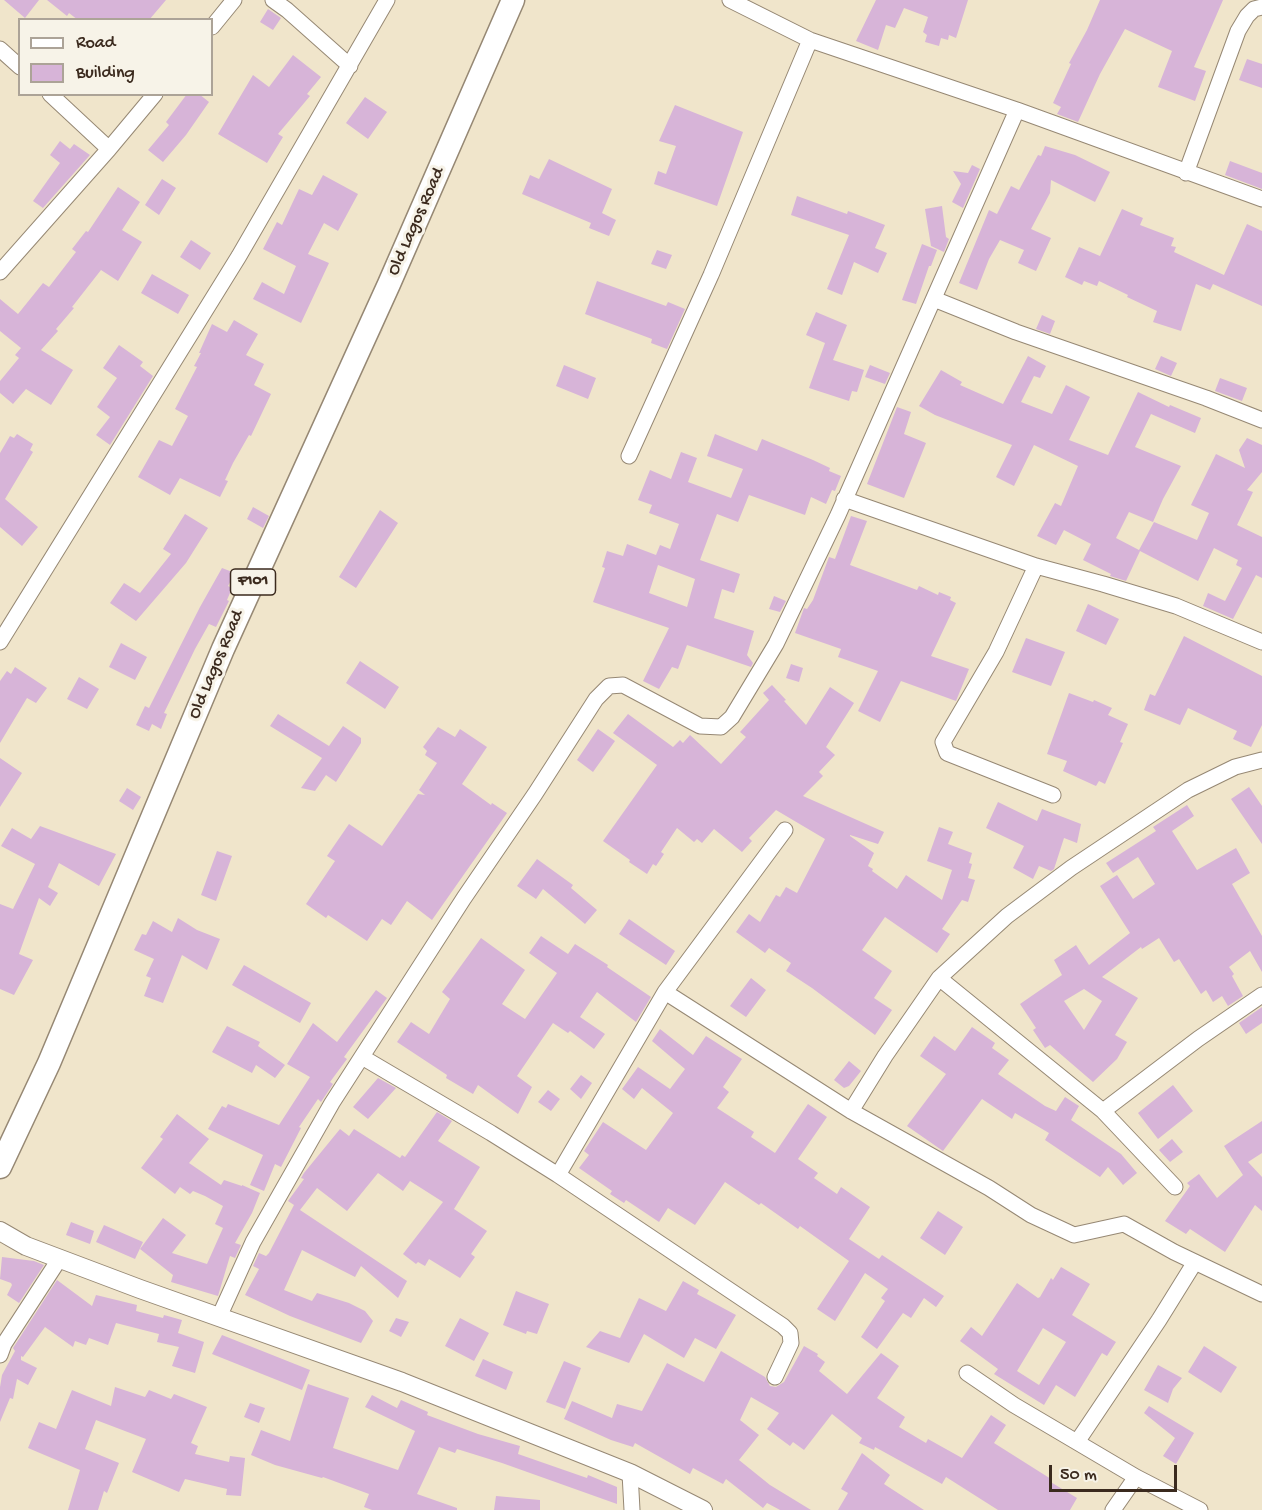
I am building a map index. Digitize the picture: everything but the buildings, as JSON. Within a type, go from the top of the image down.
[{"type":"main road","name":"Old Lagos Road","points":[[0,1167],[49,1063],[223,649],[390,284],[513,0]]},
{"type":"street","points":[[213,26],[234,0]]},
{"type":"street","points":[[273,0],[350,66]]},
{"type":"street","points":[[0,642],[5,623],[233,266],[387,0]]},
{"type":"street","points":[[730,0],[810,40],[1017,110],[1262,199]]},
{"type":"street","points":[[1186,173],[1238,31],[1246,16],[1262,6]]},
{"type":"street","points":[[628,456],[711,275],[810,40]]},
{"type":"street","points":[[0,49],[18,65]]},
{"type":"street","points":[[52,96],[110,149]]},
{"type":"street","points":[[0,272],[110,149],[153,96]]},
{"type":"street","points":[[219,1317],[253,1242],[332,1103],[596,699],[609,686],[623,685],[700,726],[720,727],[732,717],[776,644],[838,515],[1017,110]]},
{"type":"street","points":[[934,299],[1026,335],[1262,420]]},
{"type":"street","points":[[844,499],[1036,566],[1176,606],[1262,642]]},
{"type":"street","points":[[1036,566],[996,652],[943,742],[947,753],[1053,795]]},
{"type":"street","points":[[851,1111],[885,1056],[939,978],[1007,916],[1090,855],[1188,789],[1235,767],[1262,760]]},
{"type":"street","points":[[558,1175],[665,992],[785,830]]},
{"type":"street","points":[[939,978],[1103,1111],[1175,1187]]},
{"type":"street","points":[[665,992],[851,1111],[989,1188],[1031,1215],[1074,1235],[1124,1224],[1262,1294]]},
{"type":"street","points":[[1103,1111],[1198,1039],[1262,995]]},
{"type":"street","points":[[362,1057],[558,1175],[790,1333],[791,1343],[775,1377]]},
{"type":"street","points":[[0,1231],[26,1246],[402,1382],[630,1473],[703,1510]]},
{"type":"street","points":[[0,1355],[4,1344],[60,1258]]},
{"type":"street","points":[[1077,1442],[1196,1262]]},
{"type":"street","points":[[968,1373],[1014,1405],[1136,1478],[1200,1510]]},
{"type":"street","points":[[630,1473],[632,1510]]},
{"type":"street","points":[[1113,1510],[1136,1478]]}]
